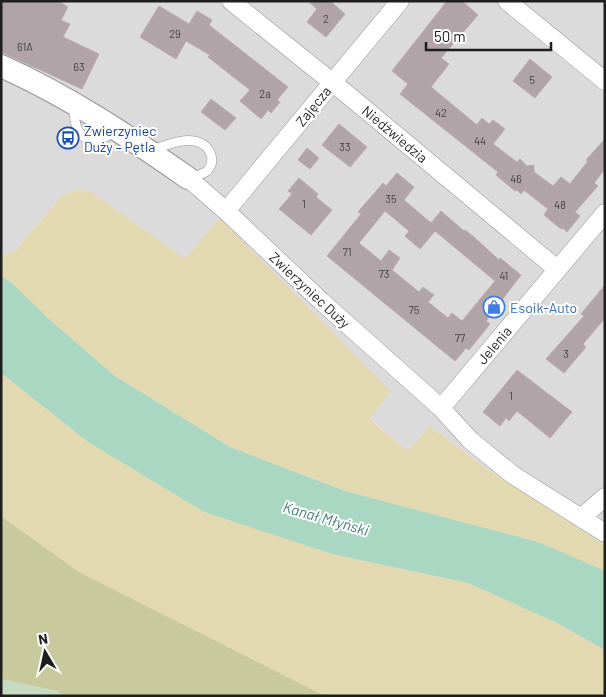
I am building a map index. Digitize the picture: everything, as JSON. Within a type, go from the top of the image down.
[{"type":"street","name":"Niedźwiedzia","points":[[231,1],[332,82],[557,269]]},
{"type":"street","name":"Zajęcza","points":[[226,211],[400,1]]},
{"type":"street","points":[[506,1],[605,81]]},
{"type":"street","name":"Zwierzyniec Duży","points":[[1,66],[74,102],[149,150],[188,178],[226,211],[321,302],[441,408],[470,440],[513,476],[605,533]]},
{"type":"street","name":"Jelenia","points":[[441,408],[605,213]]},
{"type":"street","points":[[581,518],[605,497]]},
{"type":"lane","points":[[149,150],[183,141],[197,142],[206,146],[211,154],[212,162],[208,170],[201,175],[188,178]]},
{"type":"shaded area","points":[[1,1],[605,1],[605,545],[485,468],[430,426],[408,451],[369,418],[391,393],[220,218],[185,260],[91,192],[79,189],[62,196],[14,252],[1,255]]},
{"type":"shaded area","points":[[79,189],[91,192],[185,259],[220,218],[391,392],[369,419],[408,451],[430,426],[485,468],[605,545],[605,572],[538,542],[345,491],[230,447],[115,376],[50,320],[11,282],[1,276],[1,255],[14,252],[62,196]]},
{"type":"shaded area","points":[[1,373],[88,442],[204,512],[332,554],[468,583],[555,622],[605,650],[605,696],[325,696],[79,572],[1,516]]},
{"type":"shaded area","points":[[1,516],[79,572],[325,696],[1,696]]},
{"type":"shaded area","points":[[1,679],[58,691],[62,696],[1,696]]},
{"type":"water","name":"Kanał Młyński","points":[[1,276],[11,282],[50,320],[115,376],[230,447],[345,491],[538,542],[603,570],[605,572],[605,650],[555,622],[468,583],[332,554],[204,512],[88,442],[1,373]]},
{"type":"building","points":[[1,1],[58,1],[68,7],[61,20],[70,24],[63,37],[99,54],[82,89],[1,52]]},
{"type":"building","points":[[308,1],[330,1],[345,14],[326,37],[307,22],[317,9]]},
{"type":"building","points":[[447,1],[462,1],[478,15],[441,58],[449,64],[431,87],[477,125],[482,118],[489,124],[493,120],[505,129],[493,144],[517,162],[520,159],[527,166],[534,165],[534,172],[553,186],[561,177],[570,184],[588,161],[586,160],[605,139],[605,169],[594,183],[598,186],[575,212],[580,216],[567,232],[544,215],[548,209],[524,190],[521,194],[517,190],[515,191],[496,175],[498,172],[400,94],[408,84],[392,71]]},
{"type":"building","points":[[159,6],[189,24],[197,11],[212,20],[209,25],[288,87],[277,100],[280,102],[271,113],[268,110],[261,119],[240,101],[250,90],[208,57],[210,55],[186,41],[176,59],[140,37]]},
{"type":"building","points":[[530,59],[552,77],[535,98],[513,81]]},
{"type":"building","points":[[211,99],[236,118],[225,130],[201,112]]},
{"type":"building","points":[[339,124],[367,147],[350,167],[322,145]]},
{"type":"building","points":[[307,148],[319,158],[310,169],[298,160]]},
{"type":"building","points":[[397,173],[414,187],[404,200],[431,223],[441,211],[499,260],[500,258],[521,275],[486,321],[490,324],[469,350],[466,348],[455,361],[327,256],[361,214],[358,212],[383,183],[386,186]],"holes":[[[385,211],[409,231],[405,236],[420,249],[435,231],[495,281],[462,321],[452,313],[448,318],[428,302],[434,295],[423,287],[419,292],[392,270],[400,258],[389,250],[381,261],[359,243]]]},
{"type":"building","points":[[299,178],[318,194],[316,197],[332,210],[311,235],[279,209],[292,194],[288,191]]},
{"type":"building","points":[[605,285],[605,318],[583,344],[586,347],[564,373],[546,359],[584,316],[581,314]]},
{"type":"building","points":[[517,370],[572,412],[550,438],[517,411],[509,421],[506,418],[500,426],[483,412]]},
{"type":"place","name":"Zwierzyniec Duży – Pętla","points":[[68,138]]},
{"type":"place","name":"Esoik-Auto","points":[[494,307]]}]
